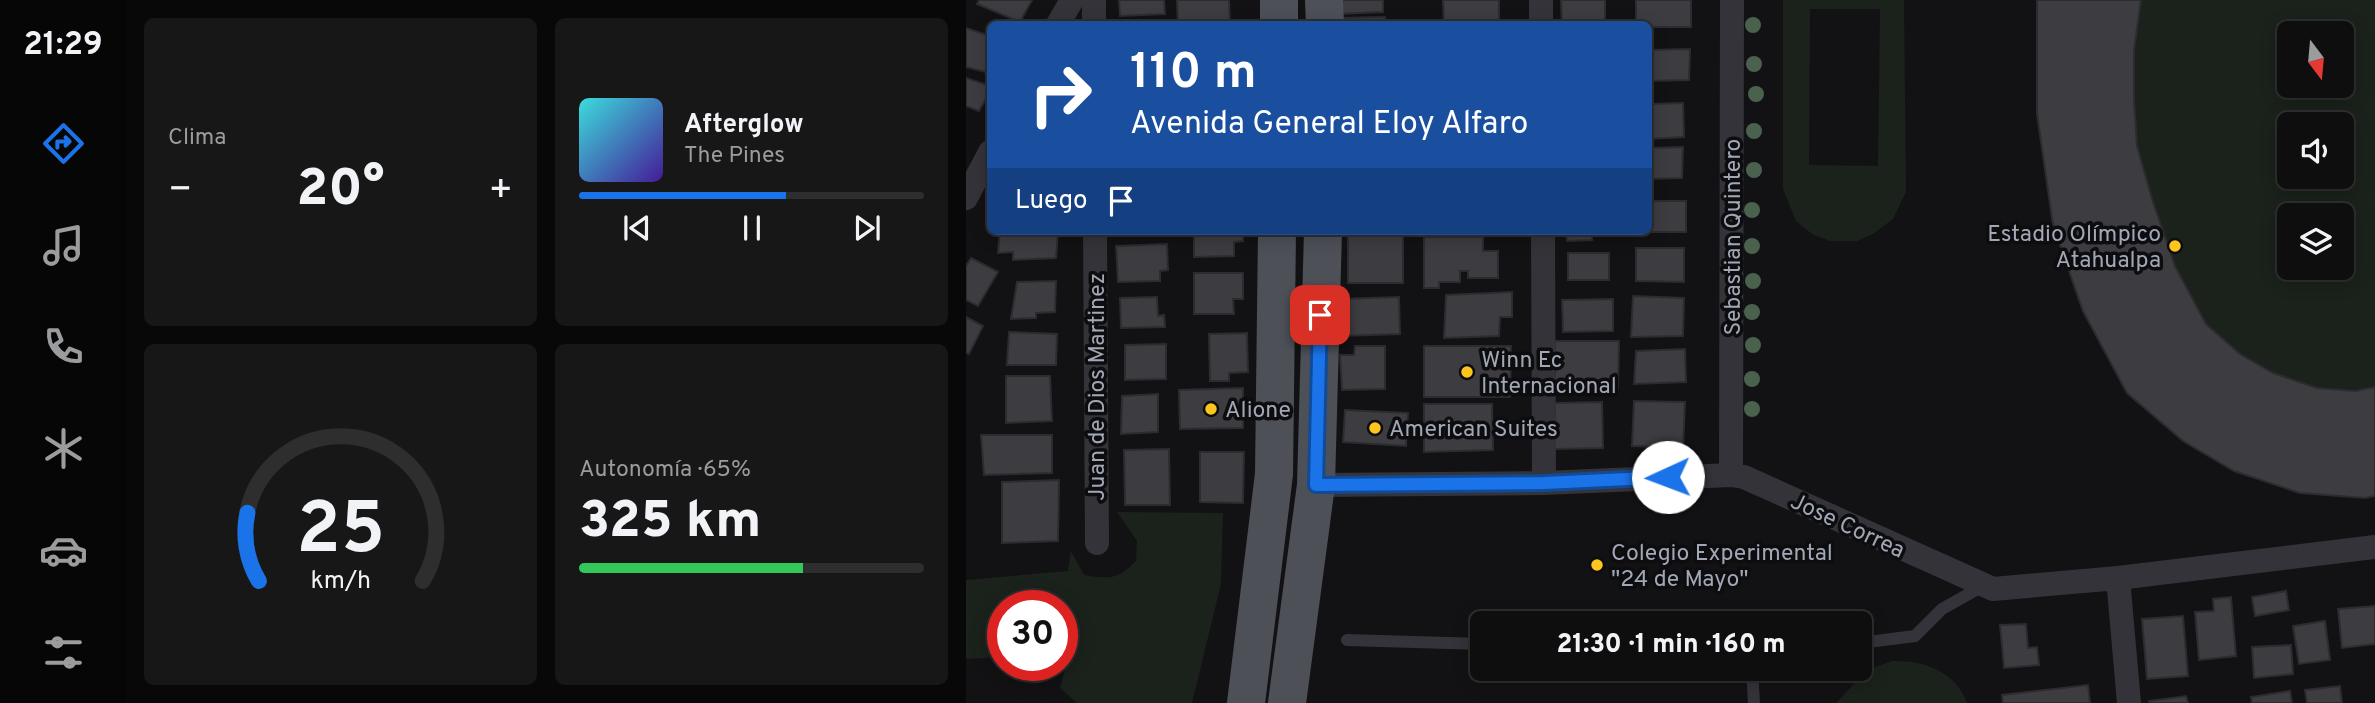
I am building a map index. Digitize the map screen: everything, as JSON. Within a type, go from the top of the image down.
[{"type":"main road","points":[[1279,0],[1279,21]]},
{"type":"main road","points":[[1324,0],[1325,21]]},
{"type":"main road","points":[[1246,703],[1274,474],[1277,235]]},
{"type":"main road","points":[[1287,703],[1316,485],[1323,235]]},
{"type":"street","points":[[1061,21],[1072,0]]},
{"type":"street","points":[[1094,0],[1094,21]]},
{"type":"street","points":[[1541,0],[1541,21]]},
{"type":"street","name":"Sebastian Quintero","points":[[1731,475],[1732,0]]},
{"type":"street","points":[[966,198],[987,158]]},
{"type":"street","name":"Juan de Dios Martinez","points":[[1095,235],[1097,543]]},
{"type":"street","points":[[1543,235],[1544,483]]},
{"type":"street","name":"Jose Correa","points":[[1316,485],[1544,483],[1731,475],[1744,477],[1993,589],[2118,578],[2375,547]]},
{"type":"street","points":[[2118,578],[2129,703]]},
{"type":"lane","points":[[1872,641],[1915,636],[1942,610],[1983,586]]},
{"type":"lane","points":[[1347,640],[1470,644]]},
{"type":"lane","points":[[1753,681],[1754,703]]},
{"type":"shaded area","points":[[1783,0],[1904,0],[1906,192],[1893,219],[1873,234],[1857,241],[1830,241],[1812,234],[1796,221],[1783,189]],"holes":[[[1810,9],[1880,9],[1878,166],[1809,165]]]},
{"type":"shaded area","name":"Estadio Olímpico Atahualpa","points":[[2037,0],[2375,0],[2375,496],[2365,498],[2300,493],[2234,471],[2183,441],[2127,393],[2083,311],[2053,225],[2037,114]]},
{"type":"shaded area","points":[[1117,512],[1223,513],[1221,584],[1192,703],[1077,703],[1060,688],[1062,681],[1078,681],[1078,590],[987,590],[987,658],[966,659],[966,580],[1068,571],[1071,551],[1084,575],[1113,577],[1124,572],[1136,561],[1137,541]]},
{"type":"shaded area","points":[[1892,661],[1926,665],[1947,675],[1962,692],[1967,703],[1836,703],[1857,681],[1872,681],[1872,668]]},
{"type":"building","points":[[979,0],[1032,0],[1021,21],[977,4]]},
{"type":"building","points":[[1119,0],[1164,0],[1165,14],[1120,16]]},
{"type":"building","points":[[1177,0],[1229,0],[1230,21],[1178,21]]},
{"type":"building","points":[[1337,0],[1383,0],[1383,12],[1338,14]]},
{"type":"building","points":[[1443,0],[1499,0],[1499,21],[1444,21]]},
{"type":"building","points":[[1561,0],[1605,0],[1605,21],[1562,21]]},
{"type":"building","points":[[1636,0],[1691,0],[1691,27],[1652,27],[1652,21],[1636,21]]},
{"type":"building","points":[[2037,0],[2141,0],[2134,50],[2137,146],[2175,266],[2206,324],[2240,354],[2273,373],[2317,388],[2355,391],[2375,387],[2375,496],[2365,498],[2300,493],[2234,471],[2183,441],[2127,393],[2083,311],[2053,225],[2037,114]]},
{"type":"building","points":[[1385,17],[1385,21],[1336,21],[1336,18]]},
{"type":"building","points":[[966,28],[987,35],[987,70],[966,67]]},
{"type":"building","points":[[1690,49],[1689,80],[1652,81],[1652,50]]},
{"type":"building","points":[[966,78],[987,85],[987,96],[979,111],[966,106]]},
{"type":"building","points":[[1683,103],[1684,137],[1652,139],[1652,104]]},
{"type":"building","points":[[1683,147],[1682,178],[1652,179],[1652,148]]},
{"type":"building","points":[[1652,201],[1686,201],[1686,232],[1652,232]]},
{"type":"building","points":[[1000,235],[1058,235],[1056,258],[1013,260],[1013,252],[998,253]]},
{"type":"building","points":[[1194,235],[1243,235],[1243,241],[1234,242],[1234,256],[1194,257]]},
{"type":"building","points":[[1566,235],[1591,235],[1592,240],[1567,241]]},
{"type":"building","points":[[1348,236],[1403,236],[1403,283],[1348,283]]},
{"type":"building","points":[[1424,237],[1483,237],[1483,251],[1498,251],[1498,278],[1468,278],[1468,271],[1460,271],[1460,282],[1439,282],[1439,288],[1424,288]]},
{"type":"building","points":[[1167,244],[1168,270],[1160,271],[1160,281],[1118,282],[1116,246]]},
{"type":"building","points":[[1636,248],[1684,248],[1684,282],[1636,281]]},
{"type":"building","points":[[1568,253],[1609,253],[1609,280],[1568,280]]},
{"type":"building","points":[[971,258],[998,272],[978,306],[966,300],[966,266]]},
{"type":"building","points":[[1194,273],[1243,273],[1243,299],[1233,299],[1234,314],[1194,314]]},
{"type":"building","points":[[1056,281],[1055,312],[1036,313],[1036,318],[1011,319],[1017,282]]},
{"type":"building","points":[[1512,292],[1512,317],[1500,317],[1499,336],[1444,338],[1446,295]]},
{"type":"building","points":[[1633,296],[1684,298],[1683,336],[1631,337]]},
{"type":"building","points":[[1157,297],[1158,316],[1164,315],[1165,327],[1121,328],[1120,298]]},
{"type":"building","points":[[1399,297],[1400,334],[1342,336],[1340,299]]},
{"type":"building","points":[[1613,299],[1613,331],[1563,332],[1562,300]]},
{"type":"building","points":[[966,317],[983,326],[969,354],[966,353]]},
{"type":"building","points":[[1009,332],[1057,334],[1056,365],[1007,365]]},
{"type":"building","points":[[1247,333],[1248,372],[1229,373],[1229,381],[1210,381],[1209,334]]},
{"type":"building","points":[[1555,341],[1619,341],[1618,389],[1555,389]]},
{"type":"building","points":[[1166,344],[1166,379],[1125,380],[1125,345]]},
{"type":"building","points":[[1355,346],[1385,346],[1385,389],[1342,390],[1340,355],[1354,355]]},
{"type":"building","name":"Winn Ec Internacional","points":[[1424,346],[1511,346],[1510,397],[1424,397]]},
{"type":"building","points":[[1685,349],[1686,382],[1634,384],[1636,351]]},
{"type":"building","points":[[1006,376],[1050,376],[1052,421],[1006,423]]},
{"type":"building","name":"Alione","points":[[1243,388],[1243,428],[1180,429],[1179,390]]},
{"type":"building","points":[[1158,394],[1158,432],[1121,434],[1122,396]]},
{"type":"building","points":[[1634,401],[1685,402],[1683,448],[1632,446]]},
{"type":"building","points":[[1602,402],[1603,448],[1555,449],[1555,403]]},
{"type":"building","points":[[1424,404],[1492,404],[1493,450],[1424,452]]},
{"type":"building","name":"American Suites","points":[[1345,410],[1408,413],[1406,446],[1343,442]]},
{"type":"building","points":[[981,435],[1052,435],[1052,473],[984,475]]},
{"type":"building","points":[[1169,449],[1170,505],[1125,505],[1124,450]]},
{"type":"building","points":[[1200,452],[1244,452],[1243,503],[1200,502]]},
{"type":"building","points":[[1059,480],[1058,541],[1002,543],[1002,482]]},
{"type":"building","points":[[2286,591],[2289,610],[2255,616],[2252,597]]},
{"type":"building","points":[[2231,597],[2236,656],[2199,660],[2195,612],[2214,611],[2213,599]]},
{"type":"building","points":[[2375,606],[2375,644],[2342,648],[2338,609]]},
{"type":"building","points":[[2183,616],[2188,676],[2147,679],[2142,619]]},
{"type":"building","points":[[2325,621],[2330,660],[2299,664],[2293,626]]},
{"type":"building","points":[[2026,624],[2028,648],[2037,647],[2039,665],[2004,668],[2000,625]]},
{"type":"building","points":[[2291,645],[2293,674],[2254,678],[2252,647]]},
{"type":"building","points":[[2088,685],[2090,703],[2003,703],[2002,695]]},
{"type":"building","points":[[2340,686],[2342,703],[2307,703],[2305,690]]},
{"type":"building","points":[[2290,691],[2292,703],[2252,703],[2251,697]]},
{"type":"building","points":[[2186,696],[2188,703],[2149,701]]},
{"type":"place","name":"Estadio Olímpico Atahualpa","points":[[2175,246]]},
{"type":"place","name":"Winn Ec Internacional","points":[[1467,372]]},
{"type":"place","name":"Alione","points":[[1211,409]]},
{"type":"place","name":"American Suites","points":[[1375,428]]},
{"type":"place","name":"Colegio Experimental \"24 de Mayo\"","points":[[1597,565]]},
{"type":"route","points":[[1320,315],[1316,485],[1544,483],[1668,477]]}]
